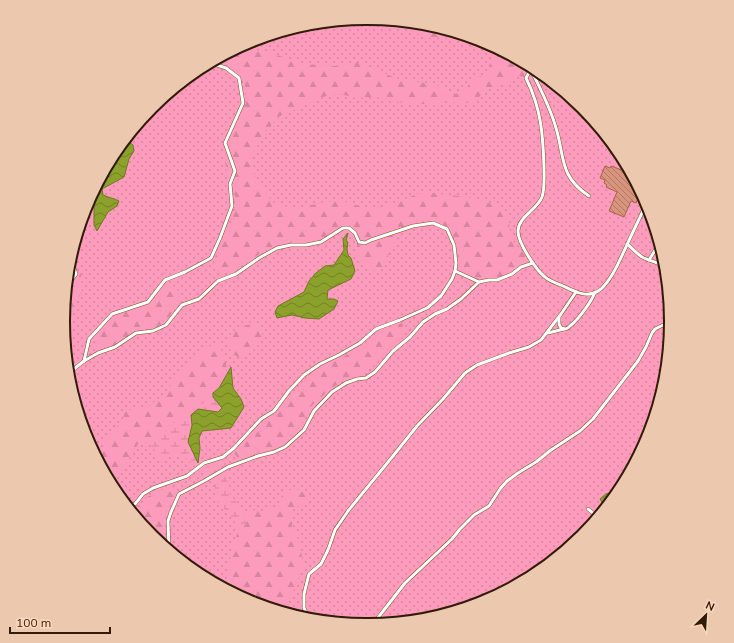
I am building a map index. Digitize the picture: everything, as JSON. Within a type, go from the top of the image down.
[{"type":"lane","points":[[84,361],[89,338],[112,314],[148,302],[165,280],[185,272],[211,258],[232,206],[230,184],[235,171],[225,143],[243,103],[238,78],[226,68],[218,65]]},
{"type":"lane","points":[[529,73],[526,78],[536,102],[541,122],[544,155],[544,180],[542,196],[536,207],[520,223],[518,231],[522,243],[538,271],[546,279],[581,294],[591,294],[600,290],[616,268],[642,212]]},
{"type":"lane","points":[[536,78],[544,94],[554,123],[565,169],[575,184],[589,196]]},
{"type":"lane","points":[[74,368],[84,361],[115,347],[136,333],[154,331],[166,325],[182,305],[199,299],[218,281],[236,274],[277,248],[321,242],[344,228],[349,228],[355,233],[359,242],[365,243],[413,226],[433,223],[447,229],[454,245],[456,263],[452,279],[441,296],[427,308],[376,329],[360,343],[320,364],[304,376],[289,391],[274,411],[261,418],[234,448],[223,457],[204,463],[187,476],[153,488],[143,494],[134,504]]},
{"type":"lane","points":[[627,244],[641,256],[658,263]]},
{"type":"lane","points":[[649,260],[655,251]]},
{"type":"lane","points":[[455,271],[463,276],[479,282],[497,280],[512,274],[521,267],[533,263]]},
{"type":"lane","points":[[169,541],[168,521],[179,494],[204,482],[228,467],[285,447],[304,430],[314,411],[332,392],[346,383],[357,379],[366,378],[375,372],[393,351],[410,337],[423,322],[435,314],[447,310],[479,282]]},
{"type":"lane","points":[[305,611],[304,594],[310,574],[321,564],[335,530],[348,511],[417,426],[466,373],[477,365],[529,347],[541,340],[559,318],[576,292]]},
{"type":"lane","points":[[548,333],[570,327],[596,292]]},
{"type":"lane","points":[[559,318],[561,328],[565,329]]},
{"type":"lane","points":[[377,617],[405,583],[452,539],[474,515],[489,506],[507,481],[580,431],[593,419],[638,361],[652,333],[655,329],[663,325]]},
{"type":"lane","points":[[588,509],[593,513]]},
{"type":"green space","points":[[367,25],[425,31],[444,35],[480,48],[532,75],[577,112],[614,157],[633,190],[648,226],[658,264],[664,322],[661,360],[658,379],[648,417],[624,470],[602,502],[577,531],[532,568],[480,595],[444,608],[425,612],[367,618],[309,612],[290,608],[254,595],[202,568],[157,531],[120,486],[101,453],[93,435],[86,417],[76,379],[70,322],[76,264],[86,226],[93,208],[110,173],[120,157],[157,112],[202,75],[254,48],[290,35],[309,31]]},
{"type":"green space","points":[[405,28],[451,37],[429,38]]},
{"type":"green space","points":[[252,49],[268,52],[304,64],[335,66],[356,62],[401,80],[435,84],[448,92],[456,94],[467,87],[474,78],[486,75],[491,61],[491,53],[523,70],[524,77],[516,75],[511,82],[487,89],[473,103],[446,101],[436,106],[403,103],[384,98],[355,98],[341,94],[328,95],[280,116],[264,132],[252,158],[255,178],[273,202],[294,209],[325,202],[343,201],[368,209],[393,204],[422,192],[467,197],[492,204],[503,209],[509,220],[510,234],[515,245],[526,255],[528,262],[519,265],[502,277],[495,279],[485,280],[464,274],[458,266],[454,237],[449,229],[441,224],[429,221],[412,224],[399,235],[391,248],[384,267],[377,271],[367,269],[356,254],[357,233],[350,228],[341,227],[317,241],[273,246],[230,272],[222,273],[215,267],[214,260],[221,241],[233,219],[236,203],[234,190],[226,171],[225,156],[231,134],[246,101],[245,81],[237,70],[225,62]]},
{"type":"green space","points":[[75,272],[81,274],[82,291],[71,311]]},
{"type":"green space","points":[[166,282],[177,289],[181,302],[166,322],[157,327],[139,330],[107,351],[97,347],[95,338],[117,314],[137,308],[153,300]]},
{"type":"green space","points":[[402,323],[405,332],[400,342],[371,368],[358,377],[342,381],[327,392],[308,409],[301,425],[282,445],[240,460],[233,452],[259,425],[274,416],[306,378],[325,363],[343,357],[358,349],[378,332]]},
{"type":"green space","points":[[251,324],[261,328],[261,342],[253,350],[238,357],[232,353],[227,344],[228,338],[237,328]]},
{"type":"green space","points":[[219,345],[227,368],[222,383],[200,406],[162,430],[150,441],[138,444],[116,479],[101,453],[107,438],[122,421],[125,412],[132,409],[145,409],[162,397],[185,365],[206,347]]},
{"type":"green space","points":[[213,393],[213,397],[222,408],[218,413],[211,412],[191,415],[192,425],[188,442],[198,463],[194,466],[186,459],[176,455],[168,457],[161,463],[150,442],[161,430],[189,414],[209,399]]},
{"type":"green space","points":[[213,462],[226,462],[228,465],[228,490],[243,513],[246,524],[239,529],[231,516],[218,502],[215,493],[215,481],[206,476],[203,470]]},
{"type":"green space","points":[[170,486],[175,491],[174,497],[166,513],[164,528],[165,538],[137,508],[147,497]]},
{"type":"green space","points":[[296,489],[308,493],[306,501],[292,510],[292,529],[300,542],[303,567],[288,604],[289,608],[236,587],[228,583],[227,577],[232,548],[239,529],[246,524],[244,516],[251,510],[263,511],[278,506],[284,491]]},
{"type":"water","points":[[130,143],[133,145],[134,151],[129,159],[124,177],[102,189],[103,195],[119,201],[117,206],[108,212],[97,231],[94,225],[94,207],[101,190],[110,173]]},
{"type":"water","points":[[348,233],[346,241],[348,242],[348,255],[351,258],[355,271],[351,279],[328,290],[327,299],[334,299],[338,301],[334,309],[319,319],[292,315],[277,318],[275,312],[278,306],[304,292],[309,281],[325,266],[334,265],[344,250],[343,239]]},
{"type":"water","points":[[231,367],[233,388],[241,399],[244,407],[231,428],[202,431],[199,438],[200,448],[198,463],[188,442],[192,425],[191,415],[198,409],[218,412],[222,408],[213,397],[213,393],[219,388]]},
{"type":"water","points":[[609,493],[602,502],[600,499]]},
{"type":"building","points":[[605,166],[610,168],[611,166],[622,170],[624,173],[637,200],[636,203],[631,201],[624,217],[609,211],[617,192],[606,187],[607,185],[604,183],[605,180],[600,178]]}]
